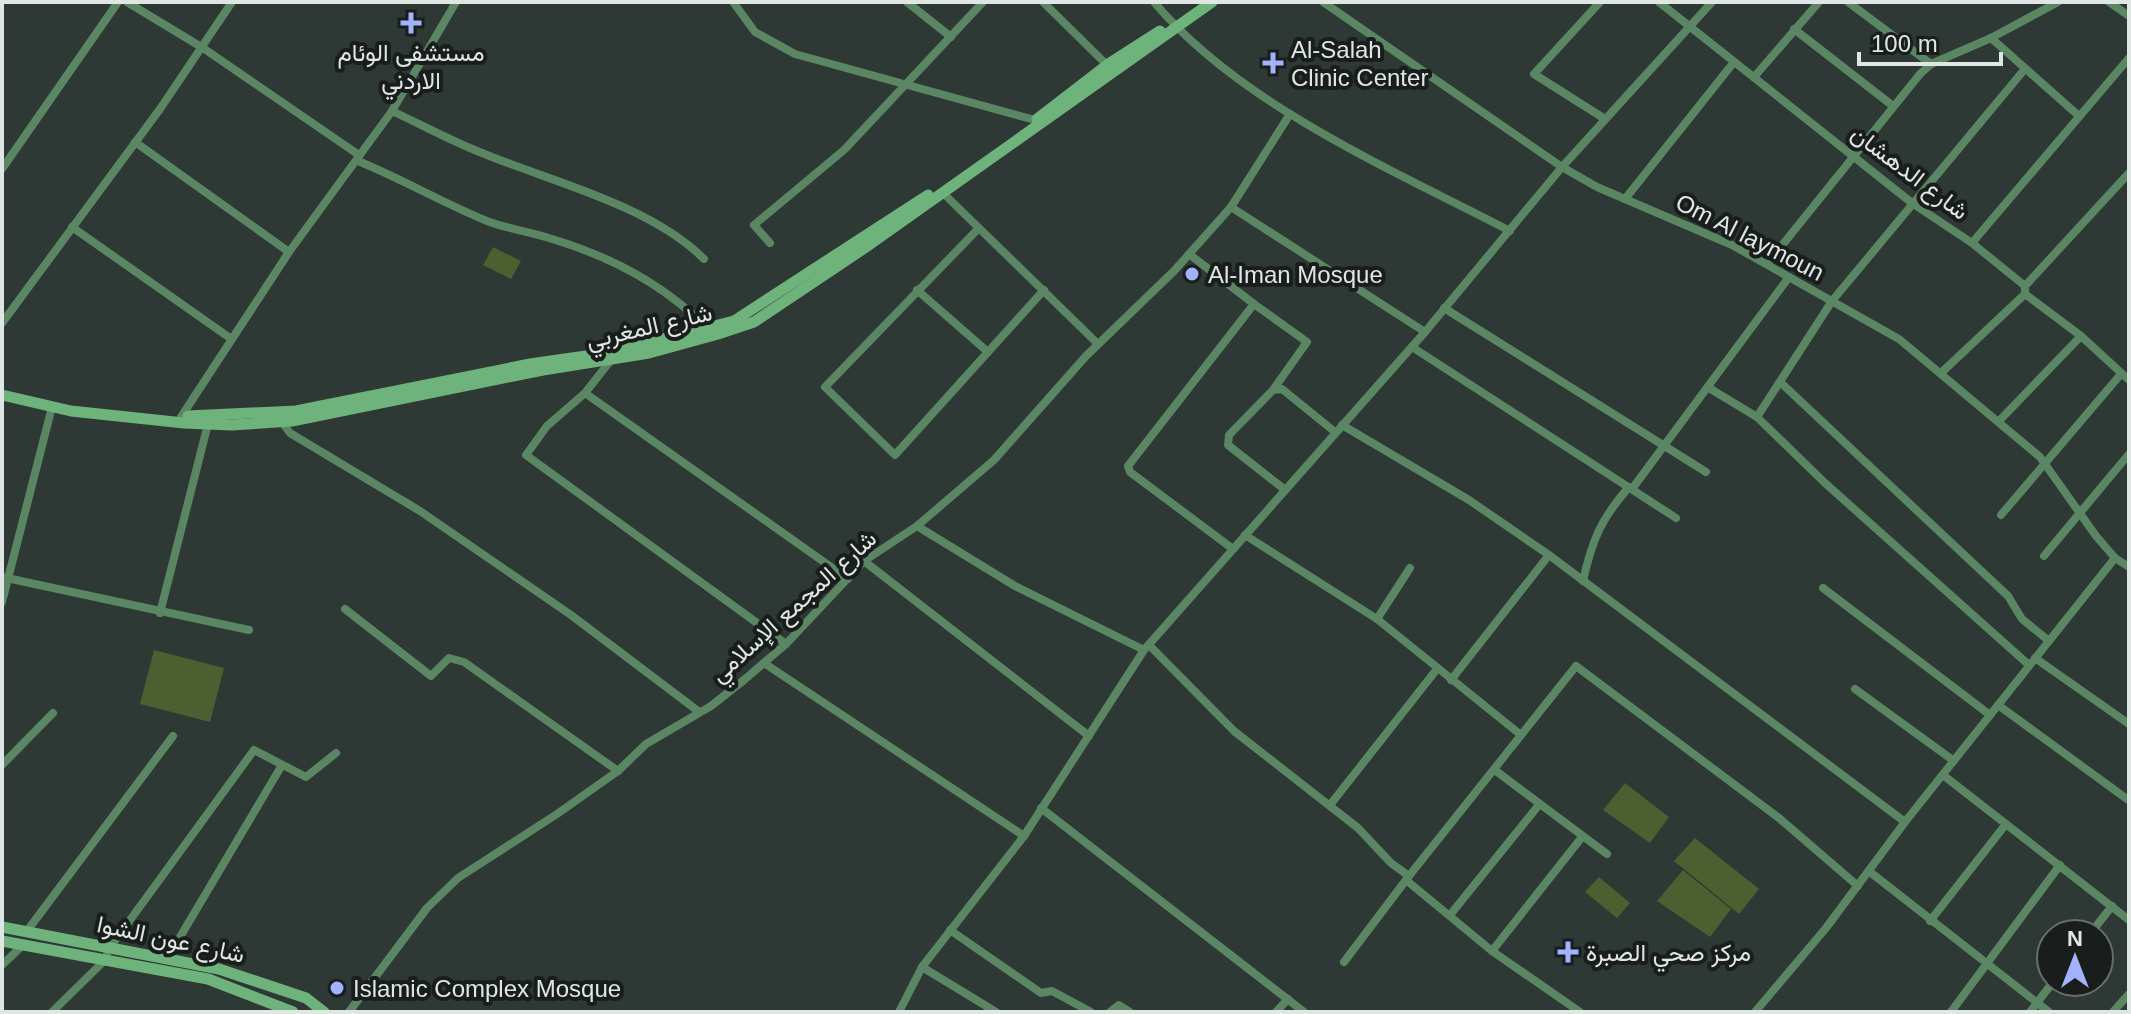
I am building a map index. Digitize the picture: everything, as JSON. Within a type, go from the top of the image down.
[{"type":"main road","name":"شارع المغربي","points":[[2,392],[52,407],[209,420],[282,422],[649,353],[754,322],[943,193],[1174,26],[1199,2]]},
{"type":"main road","name":"شارع المغربي","points":[[2,392],[209,420],[296,411],[530,364],[607,353],[734,321],[805,277],[1035,120],[1107,65],[1212,2]]},
{"type":"main road","name":"شارع عون الشوا","points":[[2,927],[208,979],[293,1012]]},
{"type":"main road","name":"شارع عون الشوا","points":[[2,941],[107,955],[167,959],[271,984],[306,998],[324,1012]]},
{"type":"street","points":[[2,169],[118,2]]},
{"type":"street","points":[[127,2],[203,48],[359,155],[358,161]]},
{"type":"street","points":[[2,323],[203,48],[232,2]]},
{"type":"street","points":[[181,417],[289,252],[392,111],[456,2]]},
{"type":"street","points":[[733,2],[755,32],[795,54],[1035,120]]},
{"type":"street","points":[[907,2],[951,37]]},
{"type":"street","points":[[770,243],[754,225],[844,150],[983,2]]},
{"type":"street","points":[[1043,2],[1107,65]]},
{"type":"street","points":[[1154,2],[1174,26],[1290,114],[1510,231]]},
{"type":"street","name":"Om Al laymoun","points":[[1323,2],[1562,167],[1625,199],[1732,245],[1899,339],[1999,421],[2045,464],[2078,513],[2115,558],[2129,567]]},
{"type":"street","points":[[1600,2],[1534,74],[1605,119]]},
{"type":"street","name":"شارع الدهشان","points":[[1659,2],[1689,29],[1912,203],[1972,243],[2129,380]]},
{"type":"street","points":[[899,1012],[922,967],[1024,836],[1146,648],[1425,332],[1562,167],[1712,2]]},
{"type":"street","points":[[1754,77],[1819,2]]},
{"type":"street","points":[[1848,2],[1862,5],[1931,64]]},
{"type":"street","points":[[1767,264],[1893,106],[1931,64],[1991,38],[2058,2]]},
{"type":"street","points":[[2109,2],[2129,16]]},
{"type":"street","points":[[1794,29],[1893,106]]},
{"type":"street","points":[[1991,38],[2079,116]]},
{"type":"street","points":[[1972,243],[2129,58]]},
{"type":"street","points":[[1625,199],[1734,62]]},
{"type":"street","points":[[1757,417],[1832,301],[2024,70]]},
{"type":"street","points":[[392,111],[480,152],[594,196],[660,227],[688,243],[704,259]]},
{"type":"street","name":"شارع المجمع الإسلامي","points":[[349,1012],[427,908],[458,878],[618,771],[646,744],[711,706],[786,644],[864,561],[917,526],[994,460],[1098,344],[1189,254],[1231,207],[1290,114]]},
{"type":"street","points":[[135,142],[289,252]]},
{"type":"street","points":[[358,161],[412,183],[487,221],[604,258],[676,297],[706,327]]},
{"type":"street","points":[[1941,373],[2025,290],[2129,173]]},
{"type":"street","points":[[943,193],[977,230],[1098,344]]},
{"type":"street","points":[[1231,207],[1425,332]]},
{"type":"street","points":[[72,227],[230,338]]},
{"type":"street","points":[[977,230],[825,387],[895,455],[1044,290]]},
{"type":"street","points":[[1189,254],[1307,342],[1273,390],[1227,440],[1228,445],[1284,489]]},
{"type":"street","points":[[1583,581],[1592,540],[1609,509],[1631,488],[1709,388],[1789,277]]},
{"type":"street","points":[[917,290],[988,352]]},
{"type":"street","points":[[1233,549],[1130,472],[1128,466],[1254,304]]},
{"type":"street","points":[[1444,308],[1706,472]]},
{"type":"street","points":[[1999,421],[2081,336]]},
{"type":"street","points":[[1412,347],[1676,518]]},
{"type":"street","points":[[611,360],[585,393],[547,426],[526,455],[786,644]]},
{"type":"street","points":[[2001,515],[2121,374]]},
{"type":"street","points":[[1780,382],[2008,596],[2022,619],[2049,641]]},
{"type":"street","points":[[1709,388],[1757,417],[1825,483],[2032,662],[2129,724]]},
{"type":"street","points":[[1273,390],[1282,389],[1339,429],[1469,500],[1549,555],[1905,822]]},
{"type":"street","points":[[585,393],[848,579]]},
{"type":"street","points":[[2,602],[5,578],[52,407]]},
{"type":"street","points":[[160,613],[209,420]]},
{"type":"street","points":[[282,422],[290,433],[420,511],[571,615],[698,711]]},
{"type":"street","points":[[2044,556],[2129,454]]},
{"type":"street","points":[[917,526],[1015,586],[1146,648],[1234,731],[1330,805],[1407,878],[1492,951],[1580,1012]]},
{"type":"street","points":[[1245,535],[1377,619],[1521,735]]},
{"type":"street","points":[[1451,680],[1549,555]]},
{"type":"street","points":[[1755,1012],[1870,872],[1905,822],[2115,558]]},
{"type":"street","points":[[864,561],[1089,736]]},
{"type":"street","points":[[1377,619],[1410,568]]},
{"type":"street","points":[[5,578],[249,630]]},
{"type":"street","points":[[1823,588],[1990,715]]},
{"type":"street","points":[[345,609],[431,676],[449,658],[464,662],[618,771]]},
{"type":"street","points":[[764,663],[1024,836]]},
{"type":"street","points":[[1344,962],[1576,666],[1779,818],[1858,886]]},
{"type":"street","points":[[1330,805],[1437,669]]},
{"type":"street","points":[[1855,689],[1954,761]]},
{"type":"street","points":[[1998,705],[2127,799]]},
{"type":"street","points":[[2,765],[53,713]]},
{"type":"street","points":[[27,931],[173,736]]},
{"type":"street","points":[[52,1012],[107,955],[254,750],[306,777],[336,753]]},
{"type":"street","points":[[167,959],[282,765]]},
{"type":"street","points":[[1496,771],[1538,806],[1607,854]]},
{"type":"street","points":[[1943,775],[2129,920]]},
{"type":"street","points":[[1450,915],[1538,806]]},
{"type":"street","points":[[1041,808],[1304,1012]]},
{"type":"street","points":[[1930,921],[2006,824]]},
{"type":"street","points":[[1492,951],[1582,837]]},
{"type":"street","points":[[1951,1012],[2060,865]]},
{"type":"street","points":[[1870,872],[1985,965],[2049,1012]]},
{"type":"street","points":[[2103,918],[2112,906]]},
{"type":"street","points":[[950,930],[1041,993],[1052,991],[1091,1012]]},
{"type":"street","points":[[2,965],[23,945]]},
{"type":"street","points":[[922,967],[996,1012]]},
{"type":"street","points":[[2113,1012],[2129,994]]},
{"type":"street","points":[[2030,1012],[2040,998]]},
{"type":"street","points":[[1276,1012],[1288,999]]},
{"type":"street","points":[[1110,1012],[1119,1005],[1130,1012]]},
{"type":"green space","points":[[493,247],[521,261],[511,279],[483,265]]},
{"type":"green space","points":[[154,650],[224,668],[210,722],[140,704]]},
{"type":"green space","points":[[1625,783],[1669,817],[1650,843],[1603,810]]},
{"type":"green space","points":[[1695,838],[1759,889],[1739,914],[1674,861]]},
{"type":"green space","points":[[1683,870],[1731,909],[1710,937],[1657,901]]},
{"type":"green space","points":[[1599,877],[1630,903],[1617,918],[1585,892]]},
{"type":"place","name":"مستشفى الوئام الاردني","points":[[411,23]]},
{"type":"place","name":"Al-Salah Clinic Center","points":[[1273,63]]},
{"type":"place","name":"Al-Iman Mosque","points":[[1192,274]]},
{"type":"place","name":"مركز صحي الصبرة","points":[[1568,952]]},
{"type":"place","name":"Islamic Complex Mosque","points":[[337,988]]}]
